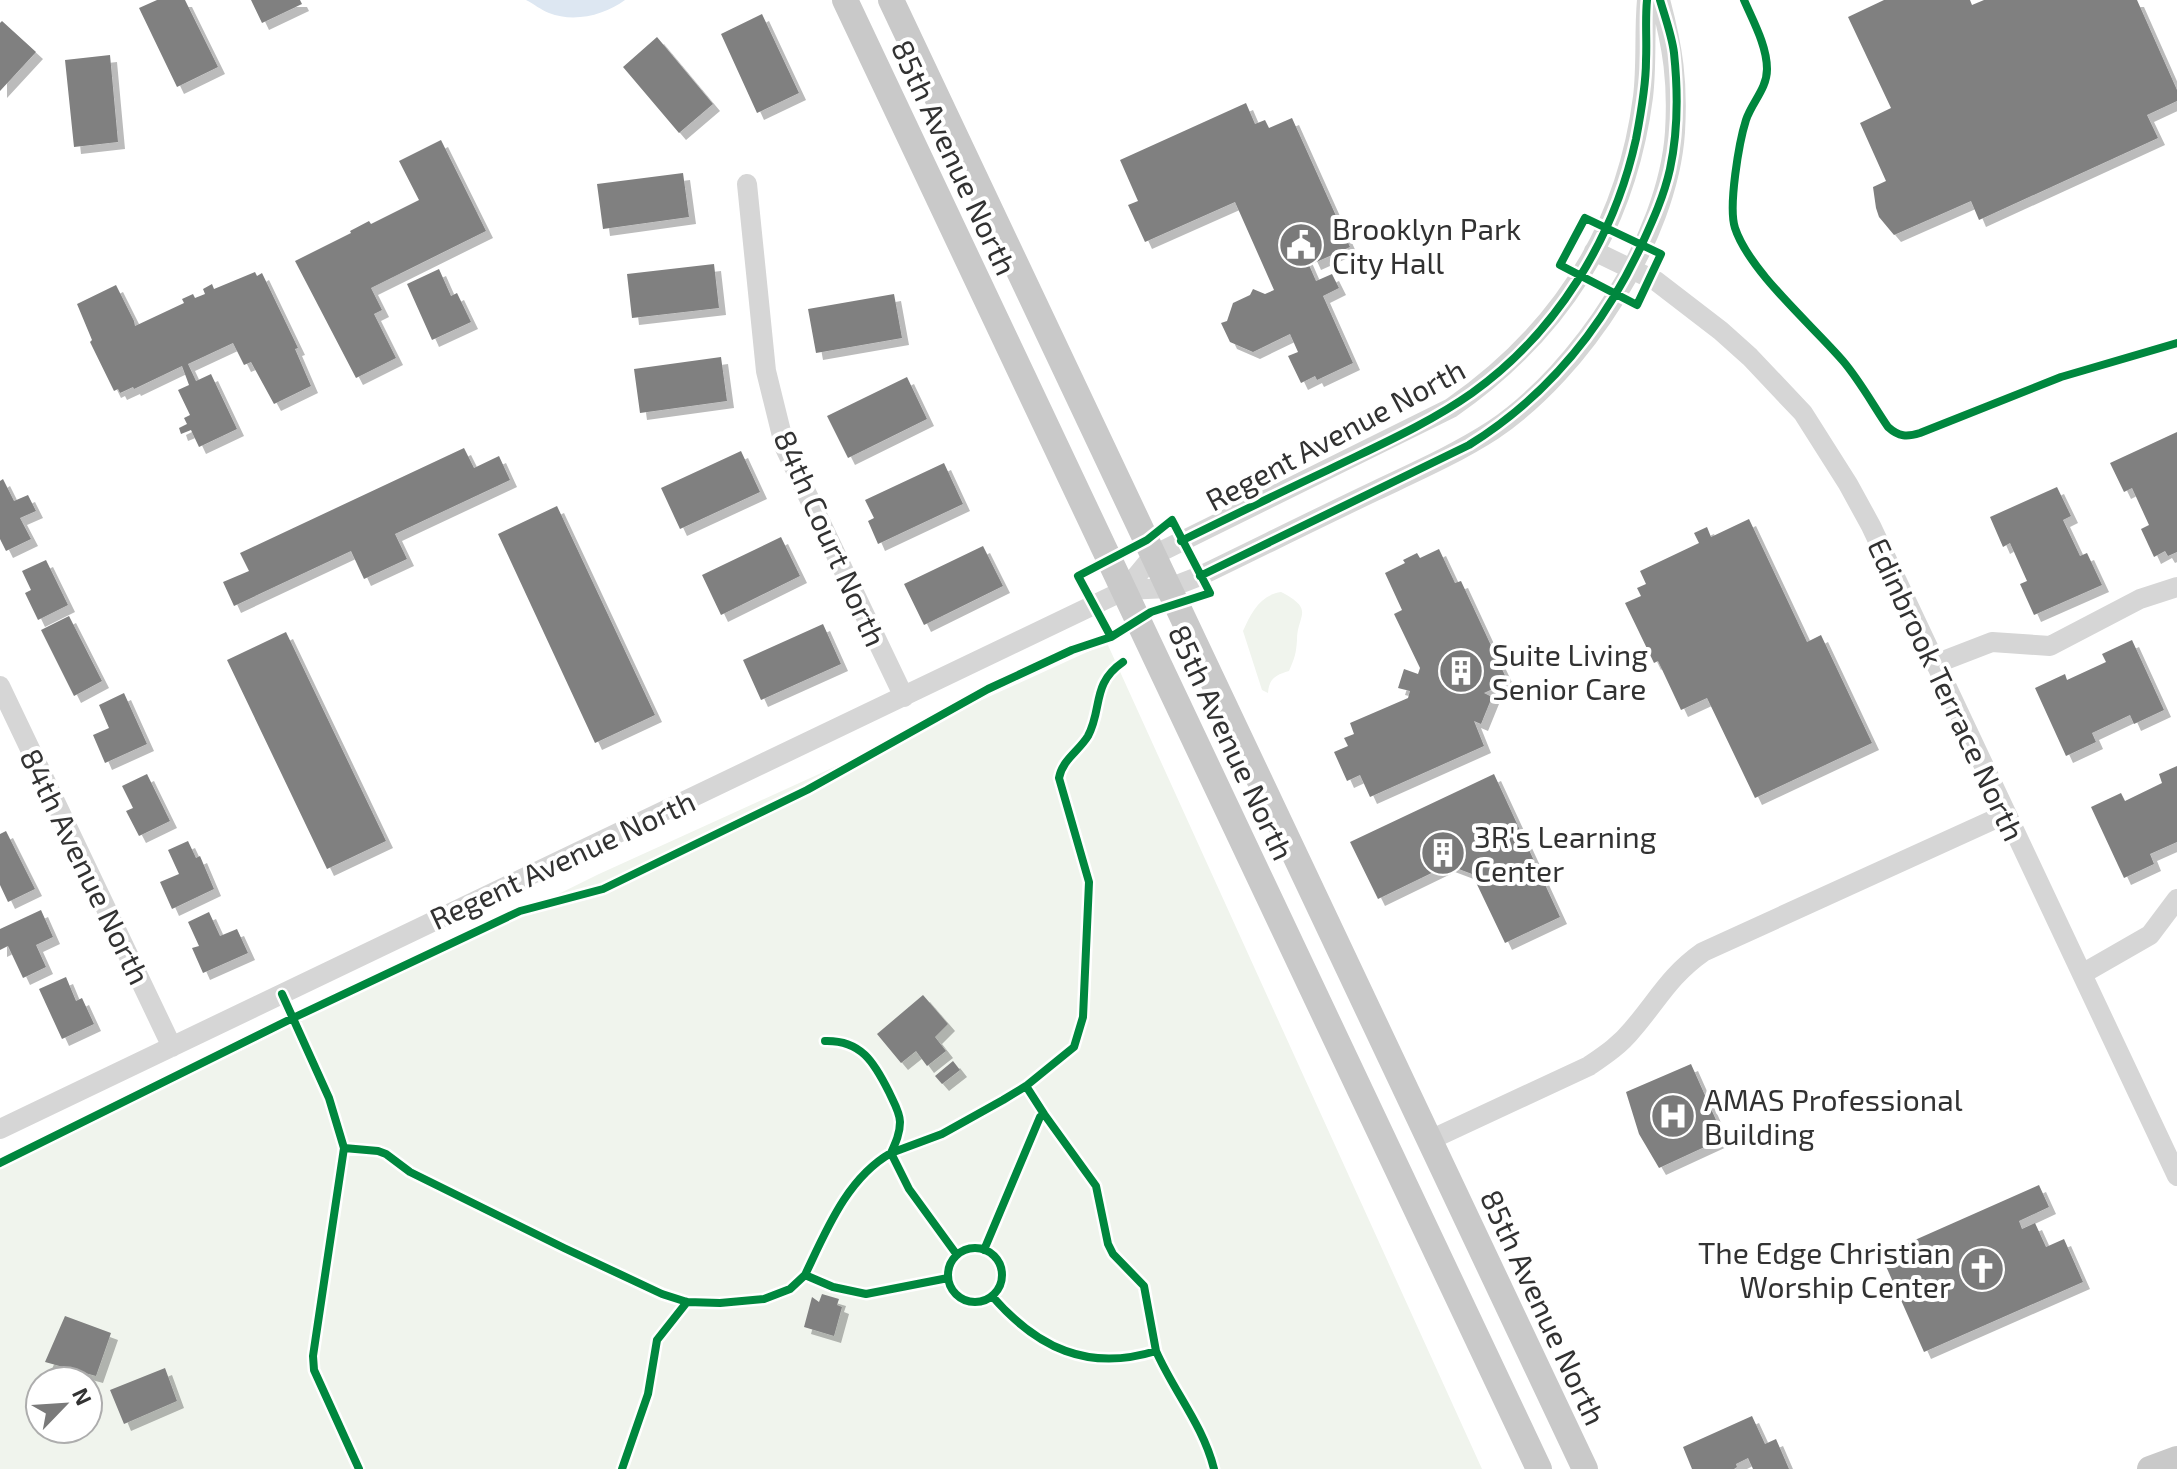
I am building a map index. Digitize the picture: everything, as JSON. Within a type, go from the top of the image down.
[{"type":"main road","name":"85th Avenue North","points":[[845,0],[1539,1469]]},
{"type":"main road","name":"85th Avenue North","points":[[891,0],[1585,1469]]},
{"type":"main road","points":[[1491,1368],[1490,1404],[1521,1469]]},
{"type":"main road","points":[[2150,1469],[2177,1459]]},
{"type":"street","points":[[1594,251],[1623,184],[1636,140],[1646,63],[1647,0]]},
{"type":"street","points":[[1631,267],[1662,198],[1675,134],[1674,50],[1660,0]]},
{"type":"street","name":"84th Court North","points":[[747,184],[766,371],[785,448],[904,697]]},
{"type":"street","name":"Regent Avenue North","points":[[1125,590],[1154,555],[1404,433],[1463,400],[1517,356],[1542,329],[1580,277],[1594,251]]},
{"type":"street","name":"Edinbrook Terrace North","points":[[1594,251],[1656,281],[1721,331],[1803,413],[1848,484],[1871,526],[2177,1176]]},
{"type":"street","name":"Regent Avenue North","points":[[0,1129],[1125,590],[1169,588],[1200,576],[1418,471],[1495,429],[1536,395],[1585,342],[1606,313],[1631,267]]},
{"type":"street","points":[[1935,664],[1992,642],[2050,646],[2140,599],[2177,587]]},
{"type":"street","name":"84th Avenue North","points":[[0,686],[172,1047]]},
{"type":"street","points":[[1430,1140],[1589,1066],[1613,1050],[1632,1031],[1680,968],[1703,952],[2006,814]]},
{"type":"street","points":[[2082,974],[2150,935],[2177,899]]},
{"type":"shaded area","points":[[526,0],[625,0],[599,13],[569,17],[549,13]]},
{"type":"shaded area","points":[[1281,592],[1298,604],[1302,613],[1296,652],[1289,671],[1274,678],[1268,693],[1262,690],[1243,631],[1262,601]]},
{"type":"shaded area","points":[[1107,643],[1482,1469],[0,1469],[0,1165],[232,1055],[599,874]]},
{"type":"building","points":[[157,0],[185,0],[218,67],[177,87],[139,8]]},
{"type":"building","points":[[251,0],[300,0],[302,4],[262,23]]},
{"type":"building","points":[[1884,0],[1970,0],[1972,5],[1984,0],[2137,0],[2177,90],[2177,101],[2147,115],[2158,138],[1979,220],[1971,201],[1894,235],[1879,217],[1876,208],[1873,187],[1886,181],[1860,123],[1891,108],[1848,17]]},
{"type":"building","points":[[762,14],[799,93],[757,113],[721,34]]},
{"type":"building","points":[[2,21],[36,52],[0,91],[0,23]]},
{"type":"building","points":[[657,37],[713,104],[679,133],[623,67]]},
{"type":"building","points":[[110,55],[118,142],[74,147],[65,60]]},
{"type":"building","name":"Brooklyn Park City Hall","points":[[1246,103],[1255,124],[1265,120],[1269,128],[1292,118],[1350,247],[1314,263],[1310,254],[1305,256],[1316,281],[1332,274],[1339,288],[1323,296],[1353,363],[1317,380],[1315,376],[1301,383],[1288,356],[1298,352],[1290,334],[1253,352],[1230,342],[1221,323],[1227,321],[1233,303],[1250,295],[1253,289],[1265,294],[1274,290],[1235,202],[1145,242],[1128,205],[1138,201],[1120,160]]},
{"type":"building","points":[[441,140],[486,231],[371,288],[382,310],[374,314],[396,358],[356,378],[295,261],[369,221],[371,224],[419,200],[399,161]]},
{"type":"building","points":[[683,173],[689,217],[603,229],[597,184]]},
{"type":"building","points":[[714,264],[719,308],[632,318],[627,274]]},
{"type":"building","points":[[439,269],[451,296],[457,293],[471,322],[432,340],[407,284]]},
{"type":"building","points":[[255,272],[257,276],[262,273],[298,348],[295,349],[311,386],[274,404],[251,362],[244,365],[233,343],[188,364],[196,381],[211,374],[237,429],[199,447],[191,430],[181,434],[179,428],[187,424],[184,418],[190,415],[178,390],[189,385],[182,366],[134,389],[120,393],[118,389],[114,391],[90,342],[92,340],[77,304],[116,285],[135,326],[184,303],[182,299],[193,294],[195,298],[205,294],[203,289],[212,284],[214,289]]},
{"type":"building","points":[[894,294],[902,338],[816,353],[808,309]]},
{"type":"building","points":[[721,357],[727,401],[640,413],[634,369]]},
{"type":"building","points":[[907,377],[927,419],[848,458],[827,416]]},
{"type":"building","points":[[2177,432],[2177,552],[2168,556],[2165,551],[2154,557],[2141,529],[2149,525],[2132,488],[2124,492],[2110,463]]},
{"type":"building","points":[[464,448],[474,468],[499,456],[510,480],[395,534],[407,559],[364,579],[351,551],[234,606],[223,582],[249,571],[240,553]]},
{"type":"building","points":[[741,451],[760,492],[680,529],[661,488]]},
{"type":"building","points":[[944,463],[963,504],[878,544],[868,521],[874,518],[865,500]]},
{"type":"building","points":[[3,479],[14,501],[28,495],[36,511],[20,518],[31,539],[6,551],[0,539],[0,481]]},
{"type":"building","points":[[2057,487],[2071,516],[2063,520],[2080,556],[2087,553],[2102,585],[2034,615],[2020,584],[2027,581],[2010,543],[2003,547],[1990,517]]},
{"type":"building","points":[[557,506],[655,715],[595,743],[498,534]]},
{"type":"building","points":[[1749,519],[1807,642],[1821,635],[1872,743],[1755,798],[1707,698],[1681,710],[1625,603],[1641,596],[1637,588],[1646,584],[1640,571],[1699,543],[1694,533],[1707,527],[1711,537]]},
{"type":"building","points":[[781,537],[800,576],[721,615],[702,575]]},
{"type":"building","points":[[983,546],[1003,586],[924,625],[904,584]]},
{"type":"building","name":"Suite Living Senior Care","points":[[1439,549],[1455,583],[1461,581],[1508,682],[1484,693],[1492,697],[1481,724],[1474,721],[1484,746],[1370,797],[1360,775],[1347,781],[1334,752],[1348,746],[1344,738],[1354,734],[1350,723],[1408,698],[1410,691],[1398,688],[1404,669],[1418,674],[1420,668],[1394,614],[1402,610],[1385,573],[1417,553],[1420,558]]},
{"type":"building","points":[[46,560],[68,605],[38,620],[25,593],[31,590],[22,571]]},
{"type":"building","points":[[69,616],[102,681],[74,696],[41,630]]},
{"type":"building","points":[[823,624],[841,664],[761,700],[743,660]]},
{"type":"building","points":[[286,632],[386,841],[327,869],[227,660]]},
{"type":"building","points":[[2132,640],[2164,710],[2134,724],[2130,715],[2092,733],[2096,742],[2066,756],[2035,688],[2065,674],[2067,680],[2106,662],[2102,654]]},
{"type":"building","points":[[124,693],[147,744],[105,763],[93,735],[109,728],[99,705]]},
{"type":"building","points":[[2177,766],[2177,842],[2150,854],[2154,864],[2124,878],[2091,807],[2121,793],[2125,801],[2162,783],[2159,774]]},
{"type":"building","points":[[147,774],[170,821],[139,836],[126,811],[133,808],[122,786]]},
{"type":"building","name":"3R's Learning Center","points":[[1494,774],[1560,917],[1505,943],[1472,874],[1448,865],[1378,899],[1350,842]]},
{"type":"building","points":[[6,831],[35,889],[8,902],[0,885],[0,834]]},
{"type":"building","points":[[188,841],[196,858],[200,856],[214,889],[172,909],[160,882],[179,874],[168,850]]},
{"type":"building","points":[[41,910],[53,937],[36,945],[46,967],[23,978],[8,946],[0,950],[0,929]]},
{"type":"building","points":[[209,912],[220,936],[237,929],[248,953],[203,973],[192,948],[199,946],[188,922]]},
{"type":"building","points":[[66,977],[76,1001],[82,998],[94,1024],[62,1039],[39,989]]},
{"type":"building","points":[[923,995],[948,1024],[935,1037],[946,1051],[927,1066],[916,1051],[901,1063],[877,1034]]},
{"type":"building","points":[[953,1061],[960,1070],[942,1084],[935,1076]]},
{"type":"building","name":"AMAS Professional Building","points":[[1691,1064],[1724,1138],[1659,1168],[1639,1134],[1626,1092]]},
{"type":"building","name":"The Edge Christian Worship Center","points":[[2039,1185],[2049,1207],[2019,1221],[2022,1229],[2035,1223],[2046,1247],[2064,1239],[2083,1282],[1924,1352],[1881,1255]]},
{"type":"building","points":[[822,1294],[839,1299],[837,1305],[842,1307],[834,1336],[804,1327],[812,1297],[819,1302]]},
{"type":"building","points":[[65,1316],[111,1333],[100,1365],[45,1362]]},
{"type":"building","points":[[165,1368],[177,1401],[124,1424],[110,1390]]},
{"type":"building","points":[[1752,1416],[1765,1444],[1776,1439],[1789,1469],[1753,1469],[1748,1458],[1736,1464],[1734,1469],[1692,1469],[1683,1447]]},
{"type":"cycle path","points":[[1181,541],[1438,415],[1502,369],[1555,313],[1597,247],[1626,176],[1644,90],[1647,0]]},
{"type":"cycle path","points":[[1200,576],[1469,445],[1524,405],[1591,332],[1627,275],[1642,244],[1668,179],[1673,155],[1676,82],[1673,47],[1660,0]]},
{"type":"cycle path","points":[[1744,0],[1762,43],[1767,69],[1765,83],[1746,120],[1740,143],[1734,190],[1735,228],[1742,245],[1767,280],[1843,361],[1888,427],[1903,435],[1920,433],[2061,377],[2177,343]]},
{"type":"cycle path","points":[[1585,218],[1661,254],[1637,305],[1560,265],[1585,218]]},
{"type":"cycle path","points":[[0,1163],[293,1018],[520,911],[603,889],[807,790],[988,689],[1072,650],[1111,637],[1151,612],[1210,593],[1172,520],[1147,540],[1078,576],[1111,637]]},
{"type":"cycle path","points":[[825,1041],[848,1044],[857,1049],[878,1071],[900,1118],[891,1153],[942,1134],[1003,1100],[1026,1086],[1074,1047],[1083,1017],[1089,882],[1059,778],[1064,766],[1088,736],[1106,679],[1123,662]]},
{"type":"cycle path","points":[[282,994],[329,1098],[344,1148],[386,1154],[410,1172],[564,1248],[662,1294],[687,1302],[764,1299],[790,1289],[805,1275]]},
{"type":"cycle path","points":[[984,1250],[1040,1117],[1044,1114],[1026,1086]]},
{"type":"cycle path","points":[[1044,1114],[1096,1186],[1108,1244],[1113,1254],[1144,1286],[1156,1351]]},
{"type":"cycle path","points":[[344,1148],[313,1356],[314,1370],[359,1469]]},
{"type":"cycle path","points":[[948,1278],[866,1294],[833,1287],[805,1275],[850,1191],[862,1176],[891,1153],[909,1189],[957,1255]]},
{"type":"cycle path","points":[[975,1248],[994,1256],[1002,1275],[994,1294],[975,1302],[956,1294],[948,1275],[956,1256],[975,1248]]},
{"type":"cycle path","points":[[992,1296],[1027,1329],[1065,1351],[1108,1359],[1156,1351],[1196,1423],[1214,1469]]},
{"type":"cycle path","points":[[622,1469],[648,1394],[657,1340],[687,1302]]},
{"type":"place","name":"Brooklyn Park City Hall","points":[[1301,245]]},
{"type":"place","name":"Suite Living Senior Care","points":[[1461,671]]},
{"type":"place","name":"3R's Learning Center","points":[[1443,853]]},
{"type":"place","name":"AMAS Professional Building","points":[[1673,1116]]},
{"type":"place","name":"The Edge Christian Worship Center","points":[[1982,1269]]}]
